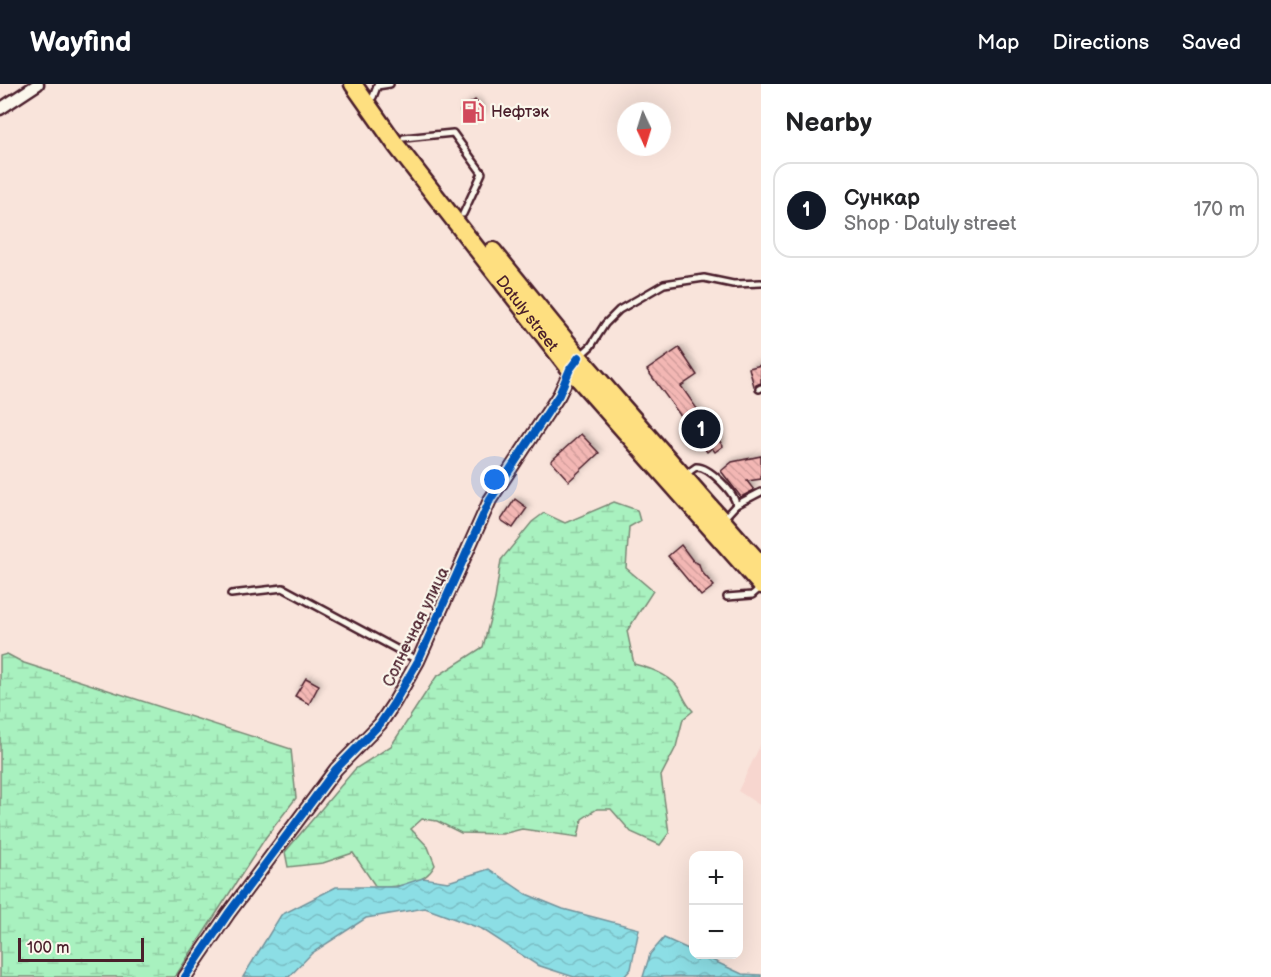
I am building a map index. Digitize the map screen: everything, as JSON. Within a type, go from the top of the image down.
[{"type":"highway","name":"Datuly street","points":[[353,84],[396,145],[761,586]]},
{"type":"highway","name":"Datuly street","points":[[373,88],[404,138],[575,363],[723,519],[761,565]]},
{"type":"street","points":[[0,109],[38,84]]},
{"type":"street","name":"Солнечная улица","points":[[185,977],[265,863],[336,769],[380,724],[418,661],[490,500],[559,395],[575,363]]},
{"type":"lane","points":[[373,88],[390,84]]},
{"type":"lane","points":[[404,138],[453,133],[482,173],[463,214]]},
{"type":"lane","points":[[575,363],[591,346],[604,324],[619,310],[664,284],[704,278],[733,284],[761,283]]},
{"type":"lane","points":[[682,476],[696,467],[709,470],[736,501],[736,505]]},
{"type":"lane","points":[[723,519],[736,505],[761,492]]},
{"type":"lane","points":[[727,597],[752,595],[761,586]]},
{"type":"lane","points":[[231,594],[283,588],[418,661]]},
{"type":"shaded area","points":[[761,744],[761,806],[738,791]]},
{"type":"green space","points":[[614,502],[637,510],[640,521],[629,527],[626,568],[653,591],[627,631],[634,664],[666,676],[680,690],[693,711],[683,719],[676,747],[661,776],[669,833],[660,845],[631,832],[611,809],[597,809],[582,819],[578,837],[522,829],[502,834],[461,833],[437,821],[422,819],[411,829],[428,847],[435,865],[424,877],[409,884],[376,887],[353,853],[323,863],[288,867],[285,852],[355,769],[391,746],[436,677],[483,647],[495,599],[501,560],[532,522],[544,513],[565,523]]},
{"type":"green space","points":[[7,654],[24,663],[291,749],[296,798],[266,837],[175,977],[0,977],[0,656]]},
{"type":"water","points":[[489,869],[526,894],[563,909],[639,929],[631,969],[624,977],[574,977],[537,965],[482,929],[425,908],[366,918],[312,953],[289,977],[243,977],[281,915],[336,887],[396,887],[423,878],[448,882]]},
{"type":"water","points":[[664,938],[689,949],[689,959],[710,959],[742,974],[761,975],[761,977],[643,977],[650,954]]},
{"type":"building","points":[[475,100],[484,111],[469,123],[460,111]]},
{"type":"building","points":[[679,348],[697,375],[681,386],[723,446],[715,452],[712,448],[707,452],[647,370]]},
{"type":"building","points":[[761,365],[761,383],[754,386],[749,368]]},
{"type":"building","points":[[581,434],[599,453],[569,481],[551,461]]},
{"type":"building","points":[[761,456],[761,479],[747,481],[754,490],[741,497],[721,471],[732,462]]},
{"type":"building","points":[[515,499],[527,508],[513,528],[501,520]]},
{"type":"building","points":[[681,545],[693,561],[699,564],[701,571],[714,586],[701,596],[668,556]]},
{"type":"building","points":[[306,678],[319,685],[309,704],[295,696]]},
{"type":"cycle path","points":[[185,977],[228,914],[336,769],[380,724],[394,703],[418,661],[490,500],[559,395],[570,369],[579,357]]},
{"type":"place","name":"Нефтэк","points":[[473,112]]},
{"type":"place","name":"Сункар","points":[[701,429]]}]
